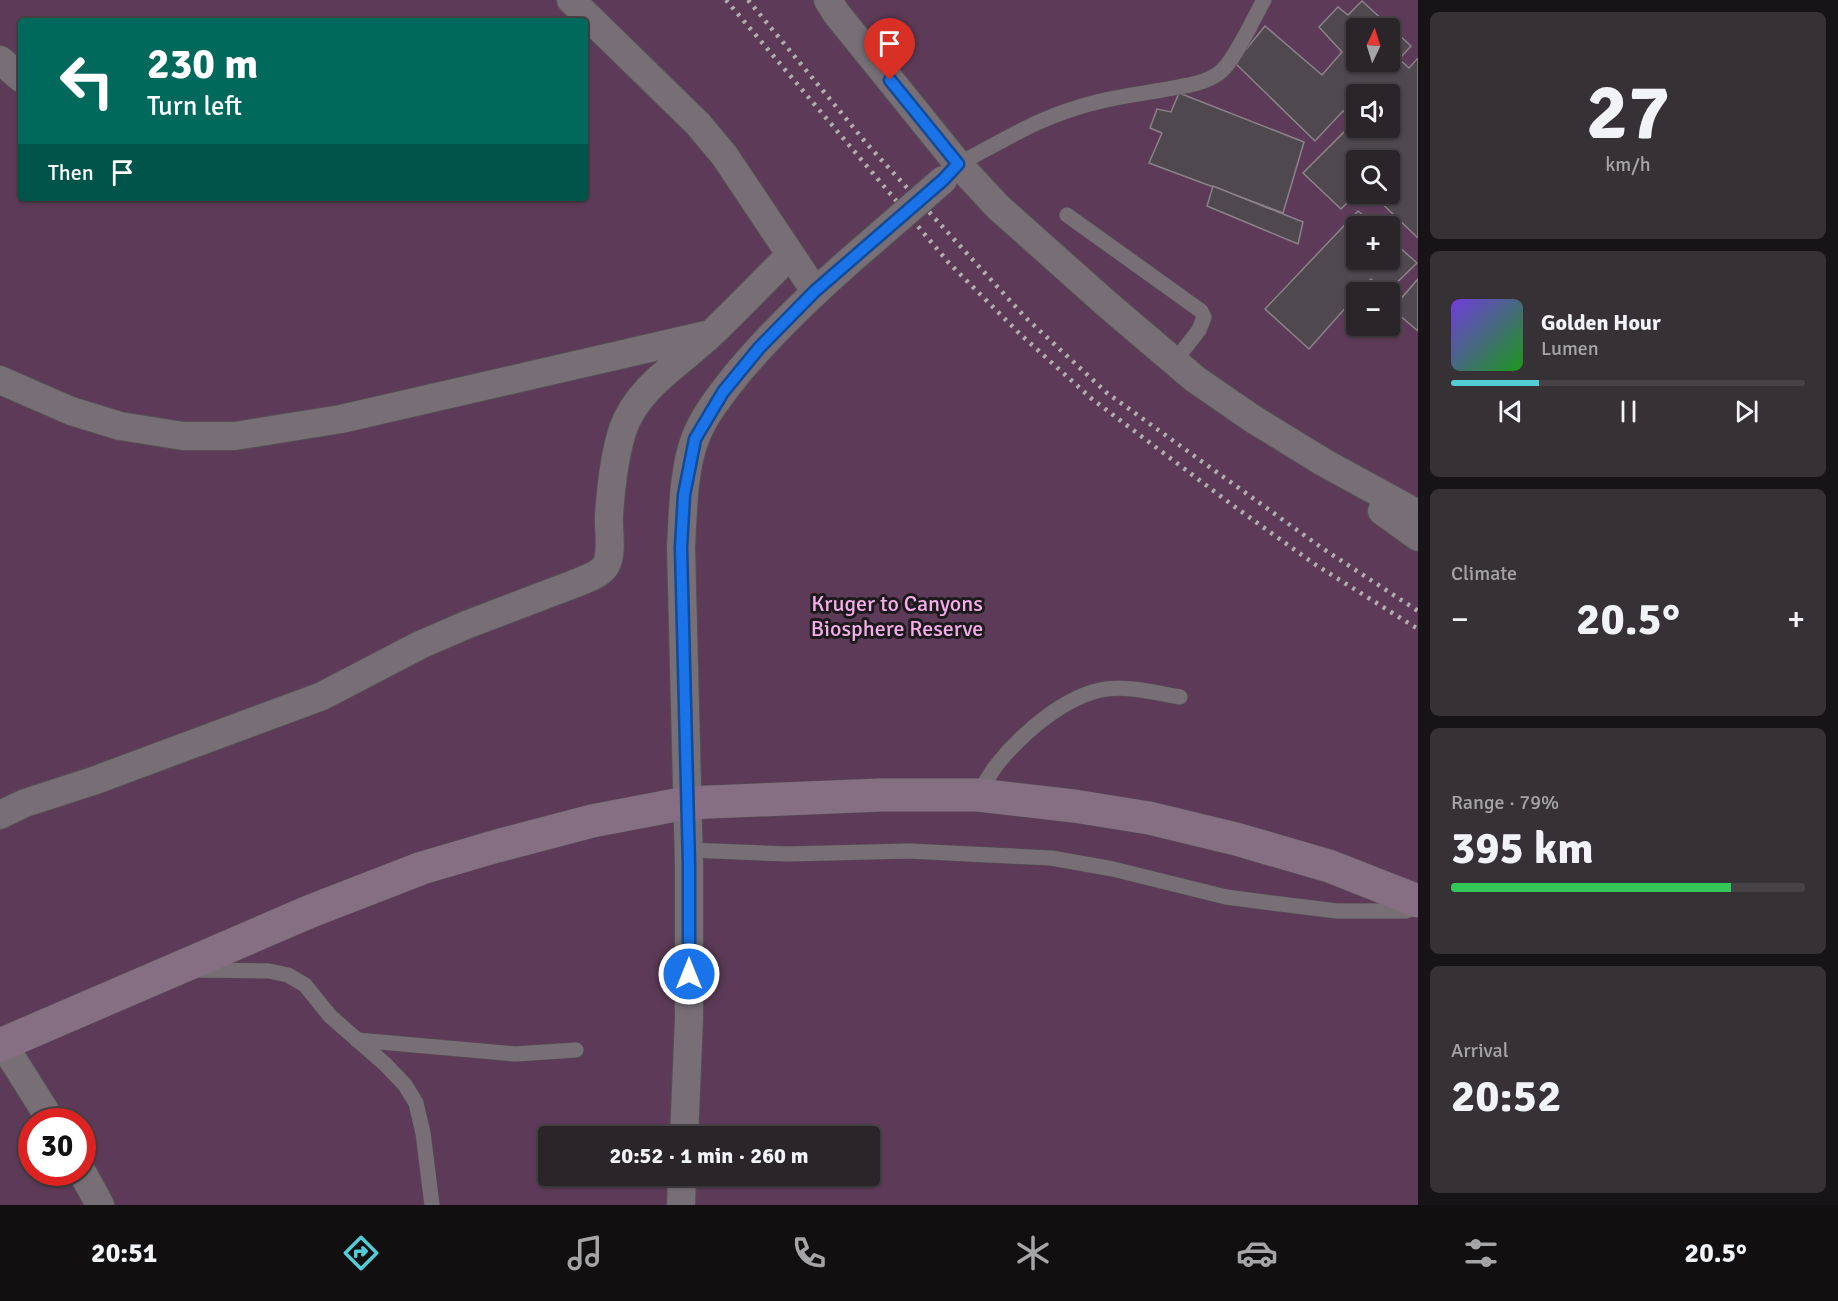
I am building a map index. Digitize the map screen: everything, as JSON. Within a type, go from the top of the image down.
[{"type":"street","points":[[571,0],[711,139],[815,291]]},
{"type":"street","points":[[828,0],[951,172],[998,207],[1195,379],[1253,419],[1323,462],[1418,514]]},
{"type":"street","points":[[0,60],[18,75]]},
{"type":"street","points":[[684,1126],[689,1018],[688,850],[681,547],[684,495],[695,439],[723,392],[759,348],[815,291],[951,172]]},
{"type":"street","points":[[0,815],[25,803],[93,781],[322,696],[420,645],[596,575],[607,564],[609,555],[609,516],[615,461],[630,411],[642,394],[711,334],[790,255]]},
{"type":"street","points":[[0,380],[71,411],[120,426],[183,436],[235,436],[340,419],[711,334]]},
{"type":"street","points":[[1323,462],[1392,519],[1418,537]]},
{"type":"street","points":[[43,1108],[2,1044],[311,911],[422,868],[592,821],[686,802],[881,795],[978,795],[1074,806],[1149,818],[1236,839],[1329,866],[1418,901]]},
{"type":"street","points":[[90,1186],[100,1205]]},
{"type":"street","points":[[681,1205],[682,1186]]},
{"type":"lane","points":[[951,172],[1046,119],[1072,109],[1187,85],[1220,73],[1232,58],[1264,0]]},
{"type":"lane","points":[[1067,215],[1202,310],[1204,317],[1199,330],[1174,362]]},
{"type":"lane","points":[[978,795],[995,767],[1024,735],[1054,712],[1082,696],[1107,689],[1143,690],[1180,697]]},
{"type":"lane","points":[[688,850],[788,854],[909,851],[1050,858],[1113,869],[1226,897],[1337,911],[1406,911],[1418,906]]},
{"type":"lane","points":[[173,969],[269,971],[288,975],[305,985],[330,1016],[405,1084],[416,1103],[423,1132],[432,1205]]},
{"type":"lane","points":[[357,1040],[515,1054],[576,1050]]},
{"type":"green space","name":"Kruger to Canyons Biosphere Reserve","points":[[0,0],[1418,0],[1418,1205],[0,1205]]},
{"type":"building","points":[[1362,1],[1381,18],[1346,18],[1346,72],[1400,72],[1400,60],[1409,68],[1418,58],[1418,238],[1400,221],[1400,216],[1395,216],[1382,204],[1400,204],[1400,150],[1346,150],[1346,204],[1341,209],[1303,173],[1346,130],[1346,138],[1400,138],[1400,84],[1346,84],[1346,114],[1343,111],[1315,141],[1235,63],[1265,26],[1322,75],[1342,52],[1319,27],[1338,7],[1348,15]]},
{"type":"building","points":[[1400,36],[1411,46],[1400,58]]},
{"type":"building","points":[[1179,93],[1304,142],[1283,213],[1149,163],[1162,133],[1150,128],[1157,109],[1171,112]]},
{"type":"building","points":[[1213,186],[1303,222],[1298,244],[1207,206]]},
{"type":"building","points":[[1358,211],[1364,216],[1353,216]]},
{"type":"building","points":[[1346,224],[1346,270],[1400,270],[1400,248],[1417,263],[1397,282],[1374,282],[1371,279],[1368,282],[1346,282],[1346,307],[1309,349],[1265,309]]},
{"type":"building","points":[[1418,279],[1418,331],[1400,316],[1400,300]]},
{"type":"railway","points":[[726,0],[949,263],[1020,334],[1092,399],[1231,504],[1316,565],[1418,629]]},
{"type":"railway","points":[[748,0],[867,144],[1025,317],[1107,393],[1322,548],[1418,611]]},
{"type":"route","points":[[689,974],[689,865],[681,547],[684,495],[689,465],[695,439],[707,416],[723,392],[759,348],[815,291],[943,180],[958,164],[890,80]]}]
